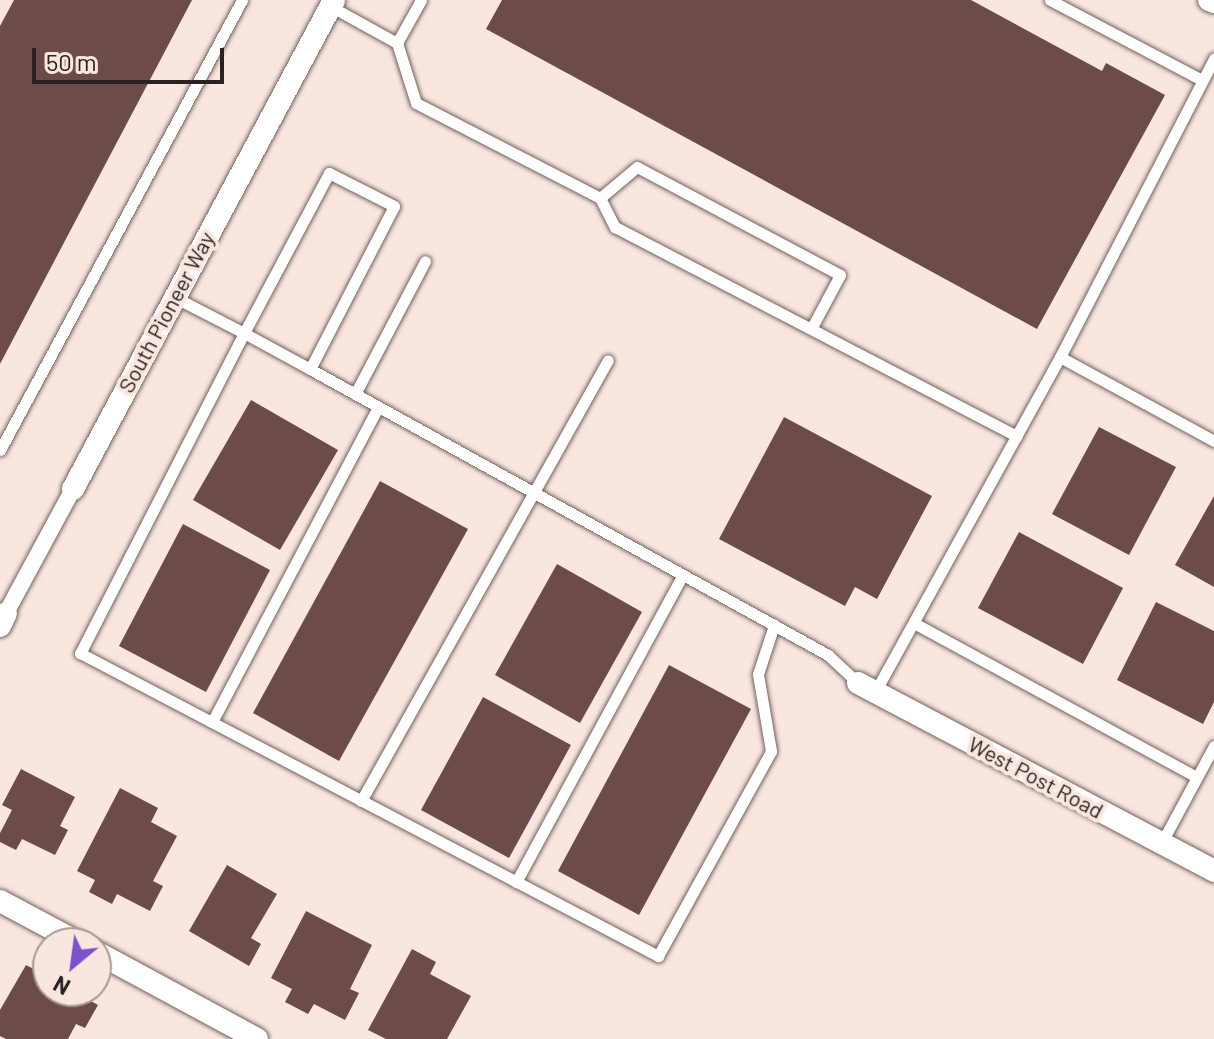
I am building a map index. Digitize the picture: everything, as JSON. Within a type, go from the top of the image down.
[{"type":"street","name":"South Pioneer Way","points":[[3,619],[332,3]]},
{"type":"street","name":"West Post Road","points":[[867,688],[1214,871]]},
{"type":"street","points":[[0,901],[49,927]]},
{"type":"street","points":[[112,961],[257,1039]]},
{"type":"lane","points":[[0,450],[242,0]]},
{"type":"lane","points":[[397,43],[421,0]]},
{"type":"lane","points":[[1050,0],[1202,80]]},
{"type":"lane","points":[[332,3],[397,43],[416,103],[600,198],[615,227],[1017,436]]},
{"type":"lane","points":[[174,297],[828,655],[867,688],[914,623],[1017,436],[1214,58]]},
{"type":"lane","points":[[600,198],[637,167],[840,275],[811,329]]},
{"type":"lane","points":[[310,369],[394,206],[329,173],[80,653],[658,956],[771,751],[758,674],[774,625]]},
{"type":"lane","points":[[355,394],[425,261]]},
{"type":"lane","points":[[1060,357],[1214,441]]},
{"type":"lane","points":[[361,801],[608,360]]},
{"type":"lane","points":[[212,722],[378,407]]},
{"type":"lane","points":[[516,882],[683,575]]},
{"type":"lane","points":[[914,623],[1197,777]]},
{"type":"lane","points":[[1162,842],[1214,746]]},
{"type":"building","points":[[14,0],[192,0],[0,364],[0,26]]},
{"type":"building","points":[[502,0],[971,0],[1102,71],[1106,63],[1165,95],[1037,329],[486,29]]},
{"type":"building","points":[[251,400],[338,450],[280,550],[193,500]]},
{"type":"building","points":[[784,417],[932,496],[877,599],[855,587],[845,606],[719,539]]},
{"type":"building","points":[[1099,427],[1176,467],[1129,555],[1052,514]]},
{"type":"building","points":[[380,481],[468,529],[339,761],[253,713]]},
{"type":"building","points":[[1214,496],[1214,587],[1175,565]]},
{"type":"building","points":[[183,524],[270,570],[206,692],[119,646]]},
{"type":"building","points":[[1019,532],[1123,588],[1083,664],[978,608]]},
{"type":"building","points":[[557,564],[642,612],[580,723],[495,675]]},
{"type":"building","points":[[1156,602],[1214,631],[1214,702],[1203,724],[1117,680]]},
{"type":"building","points":[[669,665],[751,709],[639,915],[558,871]]},
{"type":"building","points":[[483,697],[571,745],[509,858],[421,810]]},
{"type":"building","points":[[21,769],[75,797],[60,826],[68,830],[55,855],[22,839],[16,850],[0,842],[0,833],[12,810],[2,805]]},
{"type":"building","points":[[120,788],[158,808],[151,822],[177,836],[153,881],[163,886],[150,911],[117,894],[112,904],[89,892],[95,880],[77,871]]},
{"type":"building","points":[[227,865],[277,894],[251,938],[261,944],[249,966],[189,931]]},
{"type":"building","points":[[306,911],[372,945],[350,989],[359,993],[345,1020],[314,1004],[308,1014],[285,1002],[292,989],[271,978]]},
{"type":"building","points":[[412,949],[436,962],[430,974],[471,996],[447,1039],[386,1039],[368,1030]]},
{"type":"building","points":[[26,965],[32,968],[32,1007],[97,1007],[85,1028],[76,1024],[68,1039],[6,1039],[0,1036],[0,1010]]}]
